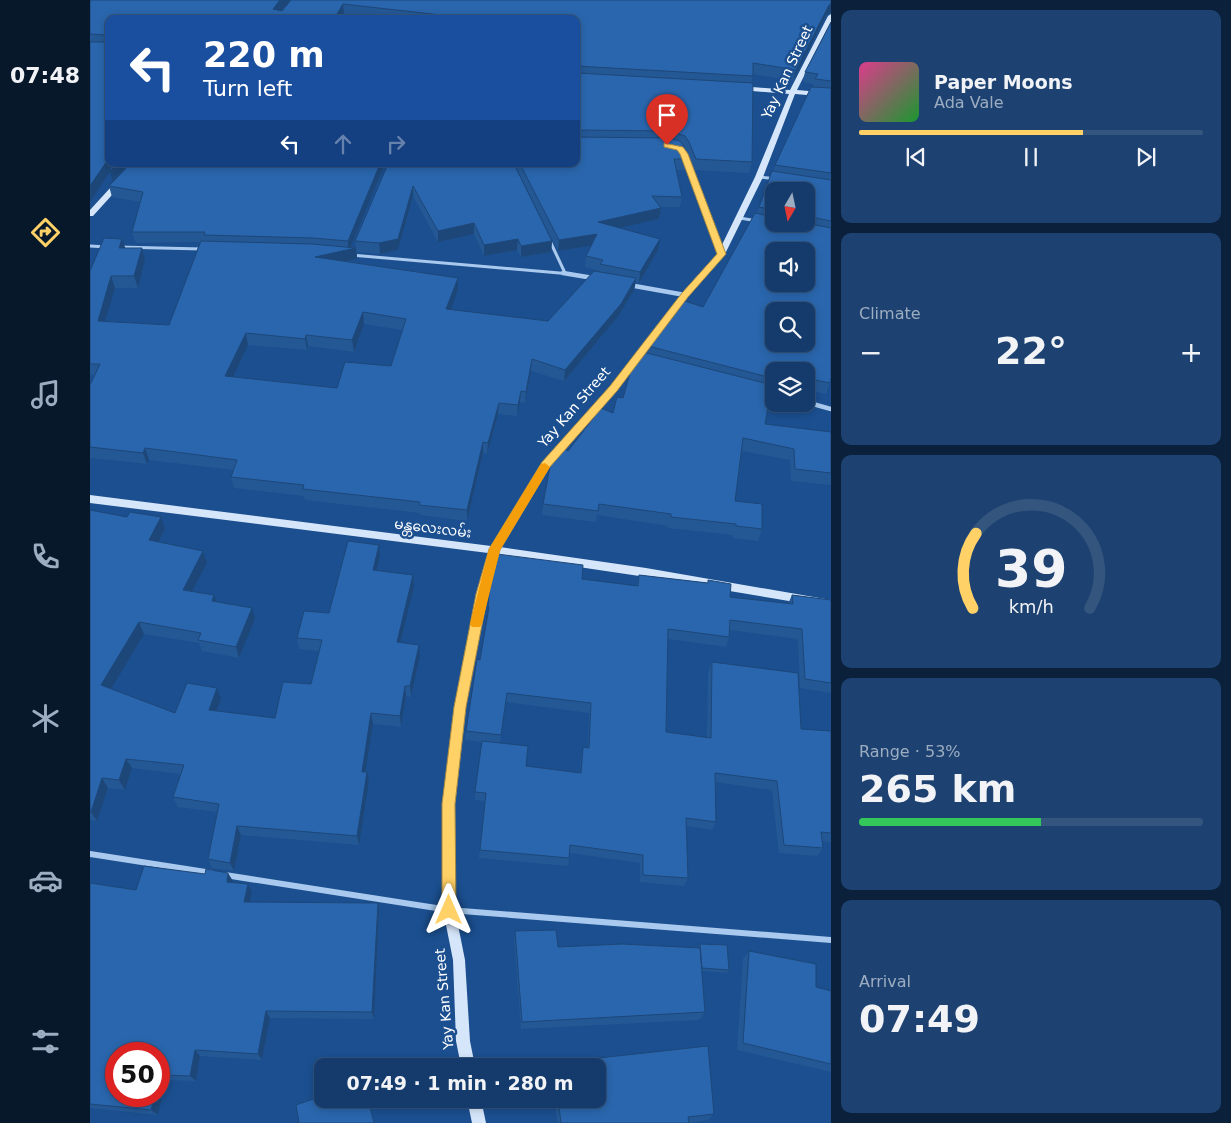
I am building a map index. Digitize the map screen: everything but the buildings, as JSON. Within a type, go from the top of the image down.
[{"type":"main road","name":"Yay Kan Street","points":[[467,1058],[459,960],[449,910],[449,804],[459,716],[482,594],[494,549],[546,465],[640,359],[685,295],[721,254],[759,177],[793,91],[831,16]]},
{"type":"main road","points":[[734,88],[831,94]]},
{"type":"main road","points":[[90,214],[133,167]]},
{"type":"main road","name":"မန္တလေးလမ်း","points":[[90,499],[494,549],[746,588],[831,604]]},
{"type":"main road","points":[[476,1108],[479,1123]]},
{"type":"street","points":[[684,154],[721,254]]},
{"type":"street","points":[[759,177],[786,181]]},
{"type":"street","points":[[740,218],[765,223]]},
{"type":"street","points":[[549,239],[565,273]]},
{"type":"street","points":[[90,246],[204,249]]},
{"type":"street","points":[[351,255],[355,246]]},
{"type":"street","points":[[342,254],[565,273],[602,280]]},
{"type":"street","points":[[620,283],[685,295]]},
{"type":"street","points":[[815,404],[831,408]]},
{"type":"street","points":[[90,854],[449,910],[831,940]]},
{"type":"slow traffic","points":[[476,624],[494,549],[545,467]]},
{"type":"route","points":[[449,910],[449,804],[460,707],[482,594],[494,549],[546,465],[614,388],[635,358],[685,295],[721,254],[684,154],[680,148],[667,145]]}]
